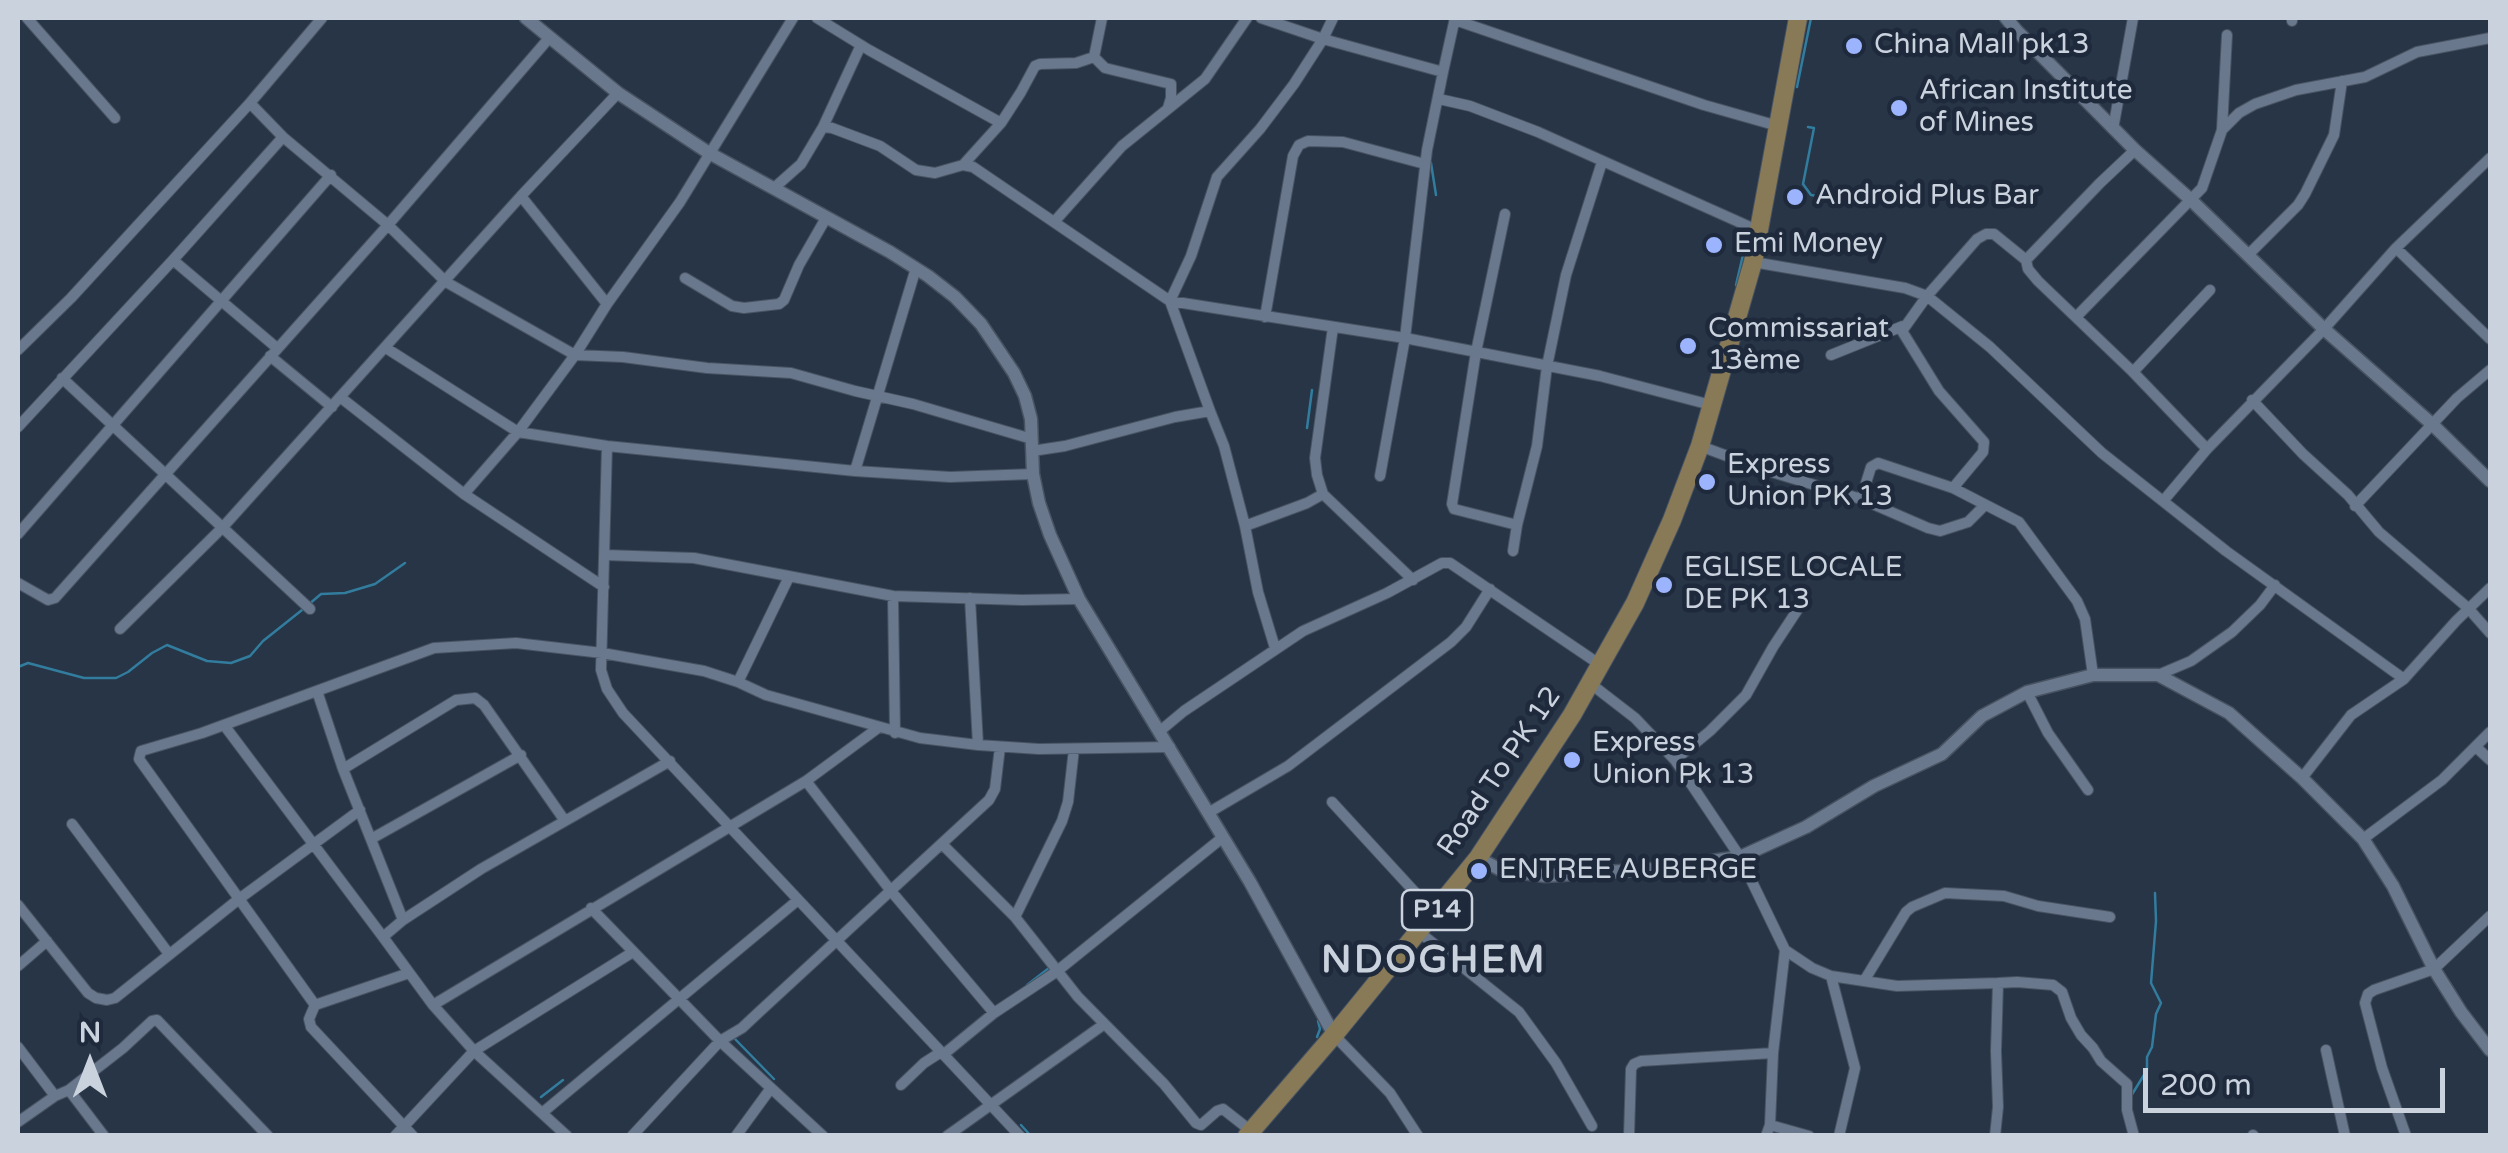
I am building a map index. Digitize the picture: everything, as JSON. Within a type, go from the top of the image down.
[{"type":"main road","name":"P14","points":[[1602,666],[1672,520],[1700,446],[1753,262],[1798,18]]},
{"type":"main road","name":"Road To PK 12","points":[[1248,1133],[1334,1035],[1478,858],[1602,666]]},
{"type":"street","points":[[27,18],[115,118]]},
{"type":"street","points":[[18,350],[250,103],[322,18]]},
{"type":"street","points":[[526,18],[618,92],[709,154],[916,268],[956,297],[980,324],[1014,372],[1025,396],[1033,474],[1050,535],[1079,600],[1250,882],[1334,1035],[1390,1093],[1418,1136]]},
{"type":"street","points":[[464,494],[518,432],[575,355],[680,202],[793,18]]},
{"type":"street","points":[[817,18],[1001,122]]},
{"type":"street","points":[[1094,57],[1102,18]]},
{"type":"street","points":[[1054,222],[1122,146],[1205,79],[1247,18]]},
{"type":"street","points":[[1261,18],[1323,40],[1443,72]]},
{"type":"street","points":[[1275,648],[1224,446],[1170,301],[1191,256],[1217,177],[1282,99],[1323,40],[1333,18]]},
{"type":"street","points":[[1380,476],[1405,338],[1425,164],[1455,18],[1704,105],[1778,126]]},
{"type":"street","points":[[2006,18],[2020,24],[2113,129],[2490,481]]},
{"type":"street","points":[[2113,129],[2132,18]]},
{"type":"street","points":[[2076,316],[2202,188],[2222,130],[2227,34]]},
{"type":"street","points":[[18,583],[48,600],[55,598],[550,37]]},
{"type":"street","points":[[2222,130],[2255,104],[2296,90],[2365,76],[2417,52],[2490,38]]},
{"type":"street","points":[[774,188],[801,164],[861,45]]},
{"type":"street","points":[[1094,57],[1104,68],[1170,84],[1172,98],[1167,110]]},
{"type":"street","points":[[963,166],[1001,122],[1035,66],[1094,57]]},
{"type":"street","points":[[2248,255],[2305,194],[2334,135],[2342,82]]},
{"type":"street","points":[[120,629],[223,527],[618,92]]},
{"type":"street","points":[[1438,99],[1470,106],[1538,132],[1759,231]]},
{"type":"street","points":[[250,103],[446,282],[575,355],[792,373],[913,404],[1032,445],[1065,446],[1210,411]]},
{"type":"street","points":[[823,127],[844,130],[880,146],[916,170],[935,173],[973,167],[1170,301],[1405,338],[1618,380],[1711,405]]},
{"type":"street","points":[[18,426],[282,136]]},
{"type":"street","points":[[1265,317],[1293,156],[1299,146],[1308,141],[1342,142],[1425,164]]},
{"type":"street","points":[[2026,260],[2135,150]]},
{"type":"street","points":[[2164,500],[2206,449],[2324,329],[2396,248],[2490,158]]},
{"type":"street","points":[[1513,551],[1537,446],[1547,366],[1566,275],[1602,162]]},
{"type":"street","points":[[2481,168],[2490,182]]},
{"type":"street","points":[[18,534],[331,175]]},
{"type":"street","points":[[522,196],[607,304]]},
{"type":"street","points":[[1505,214],[1476,352],[1452,507],[1518,526]]},
{"type":"street","points":[[685,278],[732,306],[779,304],[826,218]]},
{"type":"street","points":[[1831,355],[1903,326],[1978,239],[1994,234],[2026,260],[2038,280],[2206,449]]},
{"type":"street","points":[[2396,248],[2490,339]]},
{"type":"street","points":[[173,260],[222,300],[332,407]]},
{"type":"street","points":[[1753,262],[1905,288],[1927,296],[1990,347],[2102,453],[2226,551],[2404,678]]},
{"type":"street","points":[[855,471],[916,268]]},
{"type":"street","points":[[2133,372],[2210,290]]},
{"type":"street","points":[[1903,326],[1904,335],[1939,391],[1984,442],[1982,452],[1953,488]]},
{"type":"street","points":[[1332,327],[1315,458],[1317,476],[1323,494],[1413,580]]},
{"type":"street","points":[[386,348],[518,432],[607,446],[855,471],[950,477],[1033,474]]},
{"type":"street","points":[[2355,506],[2457,398],[2490,370]]},
{"type":"street","points":[[62,378],[310,609]]},
{"type":"street","points":[[340,397],[464,494],[604,588]]},
{"type":"street","points":[[2252,400],[2335,482],[2378,532],[2468,608],[2490,633]]},
{"type":"street","points":[[607,446],[601,670],[607,689],[623,713],[729,828],[1020,1136]]},
{"type":"street","points":[[1700,446],[1861,499],[1940,531],[1968,522],[1985,505]]},
{"type":"street","points":[[1861,499],[1871,467],[1878,463],[1953,488],[2023,526],[2077,600],[2085,619],[2093,674]]},
{"type":"street","points":[[1245,526],[1323,494]]},
{"type":"street","points":[[604,555],[694,558],[893,596],[1079,600]]},
{"type":"street","points":[[1160,731],[1303,631],[1413,580],[1442,562],[1490,589],[1602,666]]},
{"type":"street","points":[[738,682],[789,577]]},
{"type":"street","points":[[2158,676],[2205,652],[2232,632],[2275,585]]},
{"type":"street","points":[[2302,778],[2351,715],[2404,678],[2490,588]]},
{"type":"street","points":[[1208,814],[1288,766],[1450,642],[1466,627],[1490,589]]},
{"type":"street","points":[[893,596],[895,732]]},
{"type":"street","points":[[970,598],[978,745]]},
{"type":"street","points":[[1674,760],[1746,696],[1800,606]]},
{"type":"street","points":[[315,1005],[138,755],[141,751],[434,648],[516,643],[704,671],[766,696],[934,740],[1074,749],[1170,747]]},
{"type":"street","points":[[1478,858],[1501,870],[1545,876],[1653,869],[1740,856],[1806,827],[1874,786],[1942,754],[1982,716],[2027,692],[2093,674],[2158,676],[2229,713],[2363,839],[2393,886],[2434,969],[2461,1012],[2488,1042]]},
{"type":"street","points":[[1591,684],[1632,715],[1674,760],[1740,856],[1786,950],[1831,976],[1864,982],[1897,986],[2017,982],[2052,985],[2062,992],[2071,1018],[2100,1061],[2127,1084],[2127,1110],[2134,1136]]},
{"type":"street","points":[[318,691],[343,769],[403,920]]},
{"type":"street","points":[[2027,692],[2048,732],[2088,790]]},
{"type":"street","points":[[343,769],[456,700],[474,698],[484,705],[521,755],[565,821]]},
{"type":"street","points":[[224,725],[432,1005],[562,1134]]},
{"type":"street","points":[[432,1005],[806,781],[878,728]]},
{"type":"street","points":[[2363,839],[2442,780],[2490,732]]},
{"type":"street","points":[[632,1136],[720,1042],[742,1028],[838,942],[989,800],[995,789],[1000,746]]},
{"type":"street","points":[[2476,747],[2490,760]]},
{"type":"street","points":[[1015,917],[1062,821],[1072,784],[1074,749]]},
{"type":"street","points":[[371,839],[521,755]]},
{"type":"street","points":[[383,936],[482,869],[670,761]]},
{"type":"street","points":[[806,781],[891,891],[994,1013]]},
{"type":"street","points":[[1332,802],[1435,913]]},
{"type":"street","points":[[18,904],[88,993],[96,998],[115,998],[239,899],[360,810]]},
{"type":"street","points":[[72,824],[169,954]]},
{"type":"street","points":[[901,1085],[924,1063],[944,1054],[994,1013],[1056,972],[1222,838]]},
{"type":"street","points":[[942,844],[1015,917],[1056,972],[1103,1025],[1171,1091],[1196,1123],[1202,1125],[1223,1110],[1248,1133]]},
{"type":"street","points":[[1864,982],[1906,912],[1945,894],[2004,896],[2038,906],[2110,917]]},
{"type":"street","points":[[542,1113],[798,900]]},
{"type":"street","points":[[592,908],[720,1042],[823,1136]]},
{"type":"street","points":[[2406,1136],[2382,1068],[2365,1004],[2368,994],[2434,969],[2490,916]]},
{"type":"street","points":[[1419,932],[1519,1012],[1592,1126]]},
{"type":"street","points":[[18,966],[46,941]]},
{"type":"street","points":[[1786,950],[1768,1130],[1809,1136]]},
{"type":"street","points":[[400,1131],[474,1050],[632,952]]},
{"type":"street","points":[[409,973],[315,1005],[309,1019],[311,1027],[400,1131],[414,1136]]},
{"type":"street","points":[[1831,976],[1855,1068],[1839,1136]]},
{"type":"street","points":[[1995,1136],[1998,984]]},
{"type":"street","points":[[18,1122],[69,1090],[156,1020],[268,1136]]},
{"type":"street","points":[[947,1136],[1103,1025]]},
{"type":"street","points":[[18,1048],[55,1096]]},
{"type":"street","points":[[2326,1050],[2345,1136]]},
{"type":"street","points":[[1629,1136],[1634,1064],[1773,1054]]},
{"type":"street","points":[[736,1136],[772,1088]]},
{"type":"street","points":[[69,1090],[104,1136]]},
{"type":"waterway","points":[[1797,87],[1811,18]]},
{"type":"waterway","points":[[1808,127],[1814,128],[1803,184],[1811,195],[1841,200]]},
{"type":"waterway","points":[[1431,163],[1436,195]]},
{"type":"waterway","points":[[1736,285],[1746,242],[1737,226]]},
{"type":"waterway","points":[[1307,428],[1312,390]]},
{"type":"waterway","points":[[308,605],[321,594],[345,593],[375,584],[405,563]]},
{"type":"waterway","points":[[18,667],[28,663],[84,678],[116,678],[167,645],[207,661],[231,663],[250,656],[302,610]]},
{"type":"waterway","points":[[2131,1096],[2147,1070],[2161,1003],[2151,983],[2155,893]]},
{"type":"waterway","points":[[1027,985],[1049,968]]},
{"type":"waterway","points":[[1317,1037],[1318,1021]]},
{"type":"waterway","points":[[735,1039],[774,1079]]},
{"type":"waterway","points":[[541,1097],[563,1080]]},
{"type":"waterway","points":[[1021,1125],[1031,1136]]},
{"type":"place","name":"China Mall pk13","points":[[1854,46]]},
{"type":"place","name":"African Institute of Mines","points":[[1899,108]]},
{"type":"place","name":"Android Plus Bar","points":[[1795,197]]},
{"type":"place","name":"Emi Money","points":[[1714,245]]},
{"type":"place","name":"Commissariat 13ème","points":[[1688,346]]},
{"type":"place","name":"Express Union PK 13","points":[[1707,482]]},
{"type":"place","name":"EGLISE LOCALE DE PK 13","points":[[1664,585]]},
{"type":"place","name":"Express Union Pk 13","points":[[1572,760]]},
{"type":"place","name":"ENTREE AUBERGE","points":[[1479,871]]},
{"type":"district","name":"NDOGHEM","points":[[1434,962]]}]
